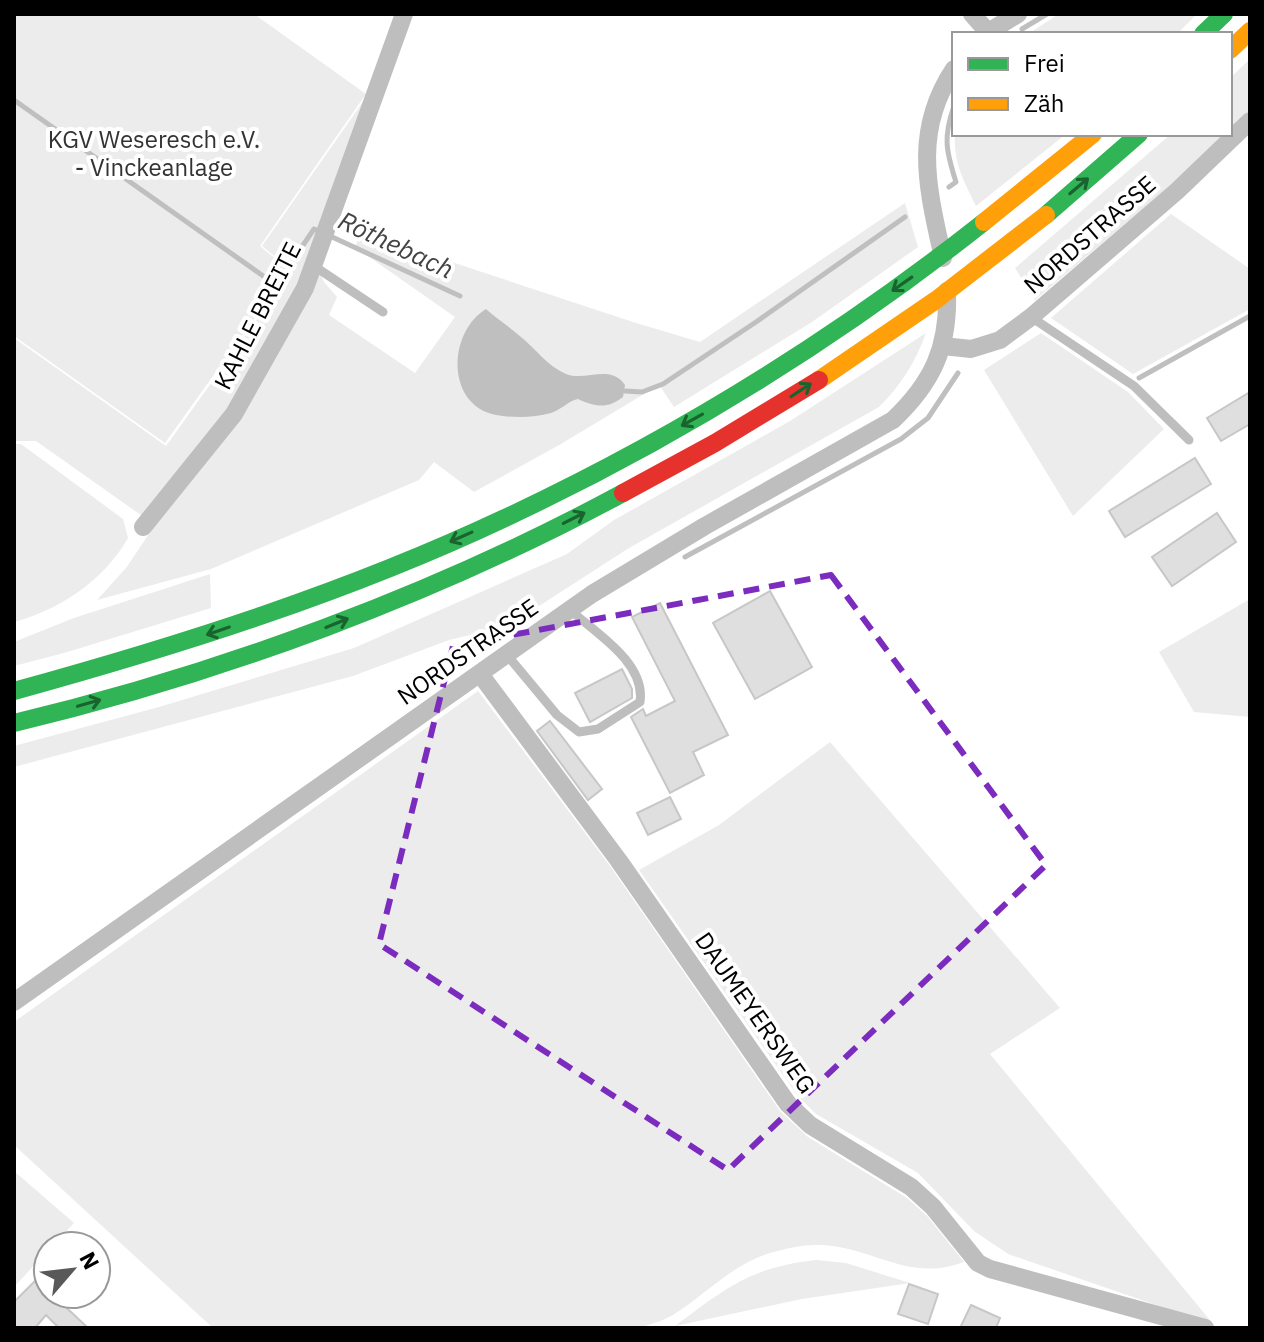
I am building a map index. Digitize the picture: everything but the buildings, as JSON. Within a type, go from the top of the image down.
[{"type":"highway","points":[[1205,32],[1224,14]]},
{"type":"highway","points":[[1232,48],[1250,31]]},
{"type":"highway","points":[[14,691],[158,651],[309,601],[534,504],[635,453],[776,371],[853,319],[1009,204],[1091,136]]},
{"type":"highway","points":[[14,723],[183,676],[322,629],[444,579],[651,478],[740,428],[865,349],[1019,237],[1137,136]]},
{"type":"street","name":"KAHLE BREITE","points":[[143,527],[234,414],[272,349],[314,266],[404,14]]},
{"type":"street","points":[[972,14],[986,32],[1018,14]]},
{"type":"street","name":"NORDSTRASSE","points":[[14,1002],[570,610],[705,526],[893,420],[915,399],[943,346],[948,311],[946,270],[928,192],[926,160],[930,122],[941,89],[952,72]]},
{"type":"street","name":"NORDSTRASSE","points":[[943,346],[971,349],[1000,340],[1177,191],[1250,121]]},
{"type":"street","name":"DAUMEYERSWEG","points":[[480,674],[619,861],[788,1104],[810,1125],[911,1187],[933,1207],[978,1263],[990,1269],[1205,1328]]},
{"type":"lane","points":[[314,266],[383,312]]},
{"type":"lane","points":[[1031,317],[1134,386],[1189,440]]},
{"type":"lane","points":[[507,655],[557,715],[579,732],[598,729],[640,702],[642,688],[630,666],[570,610]]},
{"type":"highlighted area","points":[[831,575],[1046,865],[728,1170],[379,944],[453,646]]},
{"type":"green space","name":"KGV Weseresch e.V. - Vinckeanlage","points":[[14,14],[254,14],[366,94],[260,246],[289,270],[165,443],[14,336]]},
{"type":"green space","points":[[1059,14],[1197,14],[1179,32],[1031,32]]},
{"type":"green space","points":[[1250,59],[1250,110],[1232,127],[1232,76]]},
{"type":"green space","points":[[367,96],[311,253],[324,282],[337,297],[329,315],[415,373],[455,317],[355,247],[361,232],[700,342],[905,203],[918,247],[812,322],[674,407],[659,385],[474,492],[434,462],[419,480],[211,569],[97,600],[126,568],[155,525],[36,441],[14,441],[14,338],[166,446],[292,270],[262,246]]},
{"type":"green space","points":[[955,136],[1064,136],[976,206],[958,163]]},
{"type":"green space","points":[[1169,136],[1222,136],[1172,184],[1035,300],[1015,268]]},
{"type":"green space","points":[[1171,214],[1250,269],[1250,309],[1133,374],[1051,318]]},
{"type":"green space","points":[[926,333],[907,373],[879,407],[629,548],[508,626],[449,640],[353,676],[14,767],[14,746],[159,707],[354,648],[567,554],[614,520],[790,421]]},
{"type":"green space","points":[[1041,333],[1128,392],[1164,429],[1073,516],[984,370]]},
{"type":"green space","points":[[14,444],[21,444],[123,519],[128,538],[106,567],[79,591],[48,609],[14,622]]},
{"type":"green space","points":[[210,574],[211,608],[14,666],[14,642],[74,618]]},
{"type":"green space","points":[[1250,599],[1250,717],[1194,712],[1159,652]]},
{"type":"green space","points":[[478,691],[610,866],[780,1111],[808,1137],[907,1198],[927,1216],[964,1262],[943,1268],[924,1268],[834,1246],[791,1248],[749,1262],[673,1315],[639,1328],[213,1328],[112,1235],[112,1230],[106,1230],[14,1145],[14,1022]]},
{"type":"green space","points":[[830,742],[1060,1008],[990,1054],[1214,1325],[1008,1254],[974,1231],[918,1173],[816,1114],[797,1095],[639,870],[719,825]]},
{"type":"green space","points":[[14,1171],[74,1223],[67,1230],[32,1230],[32,1267],[14,1287]]},
{"type":"green space","points":[[816,1260],[846,1263],[910,1283],[802,1299],[675,1326],[740,1281],[774,1268]]},
{"type":"shaded area","points":[[486,309],[559,371],[574,376],[605,374],[619,379],[625,385],[623,397],[601,406],[578,399],[551,413],[530,417],[496,415],[479,409],[460,383],[459,350],[473,320]]},
{"type":"waterway","points":[[1022,29],[1047,14]]},
{"type":"waterway","name":"Röthebach","points":[[14,100],[276,285]]},
{"type":"waterway","points":[[949,187],[956,182],[947,144],[952,113]]},
{"type":"waterway","points":[[625,391],[642,392],[663,384],[905,217]]},
{"type":"waterway","name":"Röthebach","points":[[289,266],[314,229],[321,232]]},
{"type":"waterway","name":"Röthebach","points":[[330,236],[460,296]]},
{"type":"waterway","points":[[1139,378],[1250,316]]},
{"type":"waterway","points":[[685,557],[901,439],[928,418],[958,373]]},
{"type":"traffic: fast","points":[[1205,32],[1224,14]]},
{"type":"traffic: fast","points":[[1046,215],[1137,136]]},
{"type":"traffic: fast","points":[[14,691],[263,615],[386,570],[505,518],[631,454],[753,384],[871,306],[984,222]]},
{"type":"traffic: fast","points":[[14,723],[170,681],[326,628],[478,565],[623,493]]},
{"type":"traffic: slow","points":[[1232,48],[1250,31]]},
{"type":"traffic: slow","points":[[984,222],[1091,136]]},
{"type":"traffic: slow","points":[[819,380],[936,300],[1046,215]]},
{"type":"traffic: jam","points":[[623,493],[715,443],[819,380]]}]
